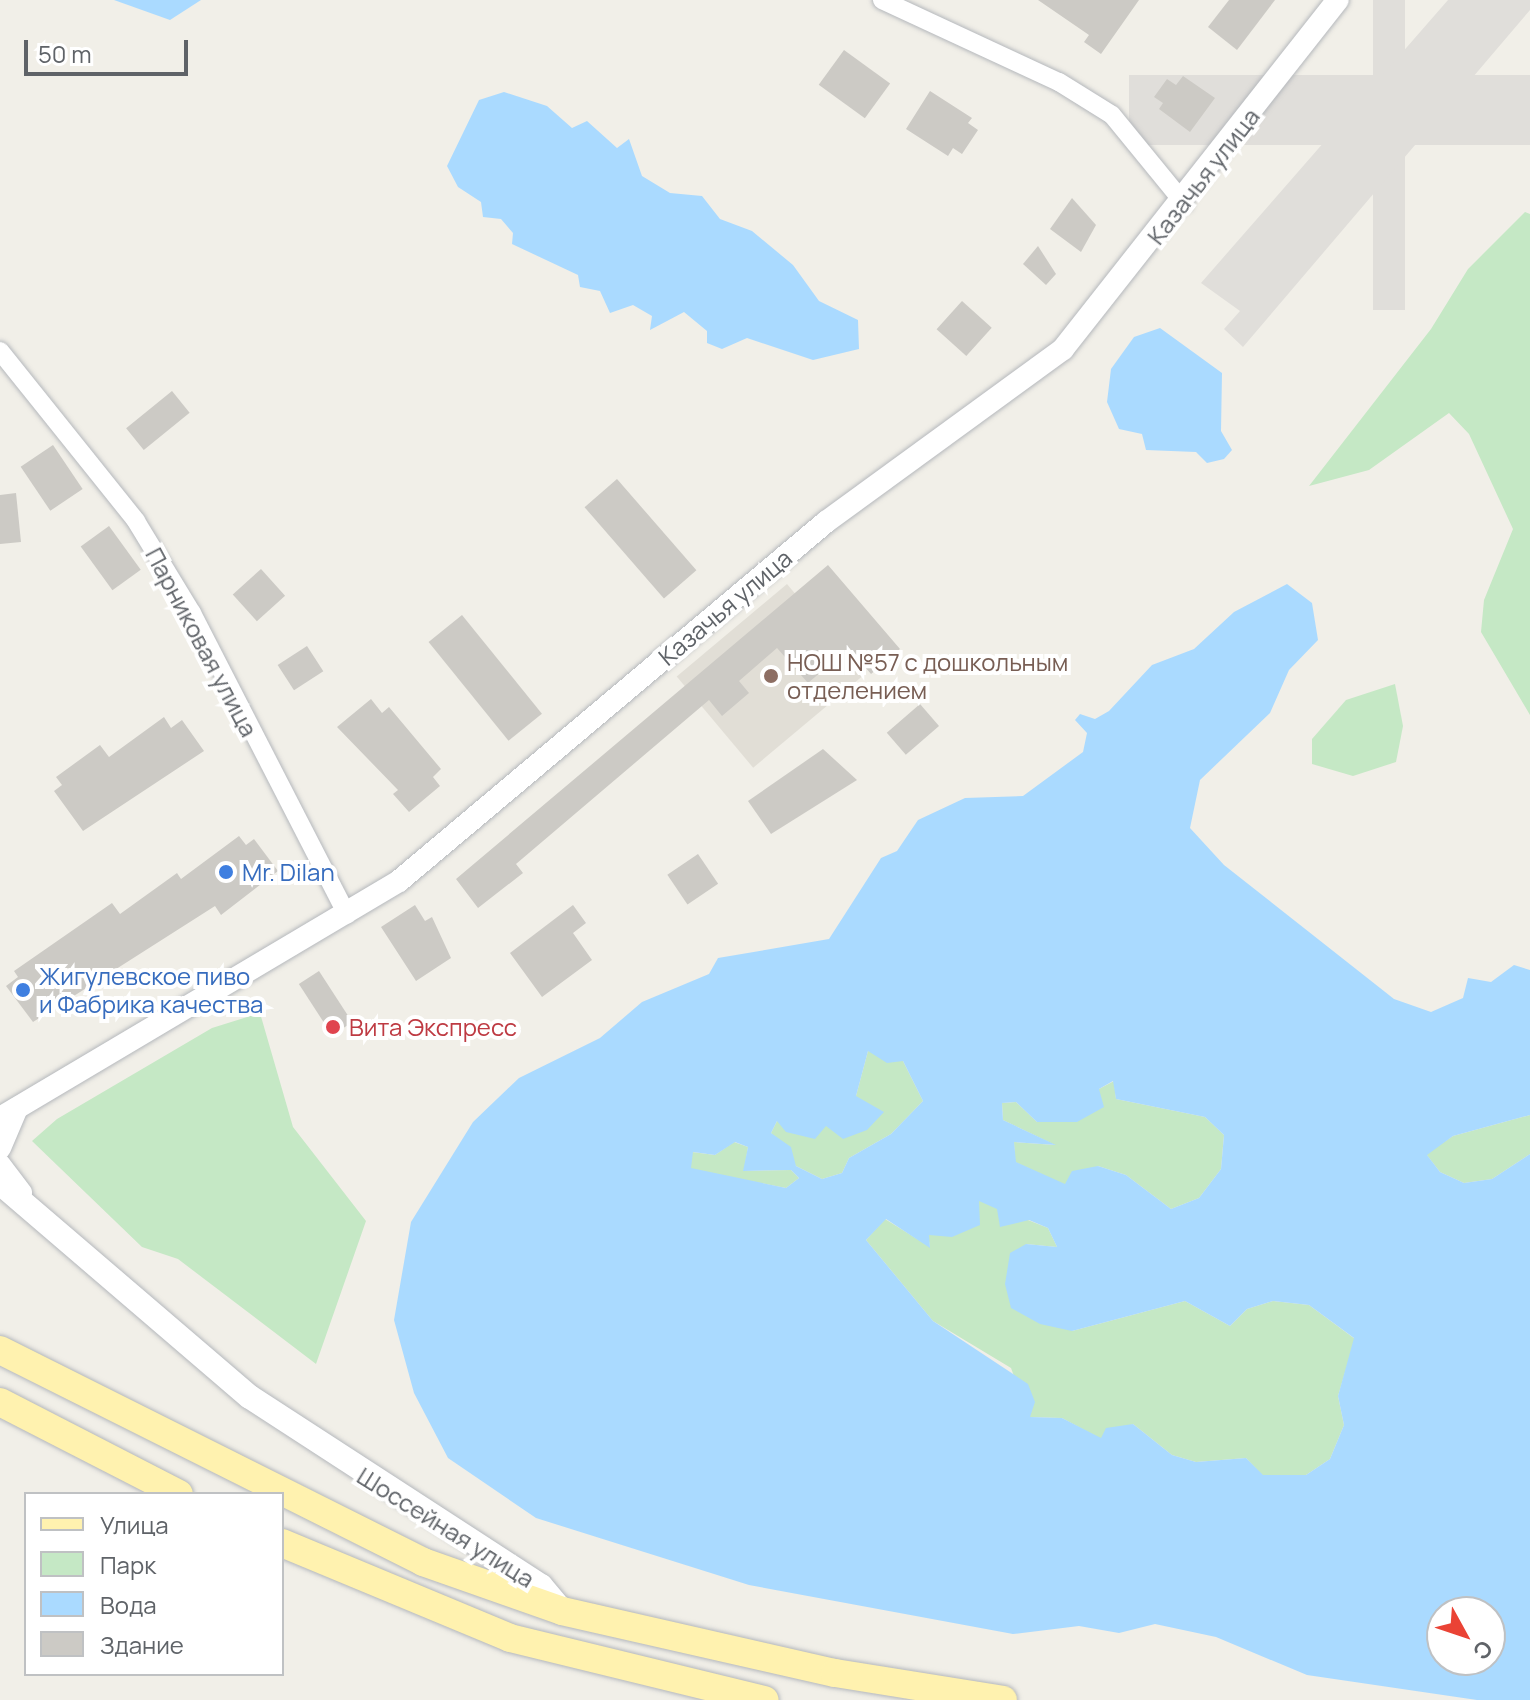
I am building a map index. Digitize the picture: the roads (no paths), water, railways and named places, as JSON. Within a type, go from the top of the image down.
[{"type":"main road","name":"Шоссейная улица","points":[[0,1183],[142,1300],[250,1397],[541,1586],[562,1611]]},
{"type":"main road","name":"Шоссейная улица","points":[[0,1350],[283,1492]]},
{"type":"main road","points":[[0,1402],[175,1492]]},
{"type":"main road","name":"Шоссейная улица","points":[[284,1492],[423,1562],[562,1611]]},
{"type":"main road","points":[[284,1544],[510,1638],[765,1700]]},
{"type":"main road","points":[[562,1611],[835,1673],[1003,1700]]},
{"type":"street","points":[[882,0],[1059,82],[1112,115],[1184,203]]},
{"type":"street","name":"Казачья улица","points":[[6,1112],[347,914],[468,824],[826,522],[1063,349],[1184,203],[1338,0]]},
{"type":"street","name":"Парниковая улица","points":[[0,351],[136,521],[192,613],[347,914]]},
{"type":"street","points":[[0,1148],[6,1112]]},
{"type":"street","name":"Шоссейная улица","points":[[0,1165],[8,1181],[142,1300]]},
{"type":"water","points":[[114,0],[201,0],[170,20]]},
{"type":"water","points":[[504,92],[547,106],[572,128],[587,121],[617,148],[629,139],[642,176],[670,193],[702,196],[720,219],[752,231],[793,265],[819,301],[858,320],[859,349],[813,360],[747,338],[722,349],[707,343],[707,331],[684,312],[650,330],[652,316],[633,305],[610,313],[600,291],[580,287],[578,275],[512,244],[513,233],[501,219],[483,217],[481,202],[458,187],[447,166],[479,100]]},
{"type":"water","points":[[1160,328],[1222,373],[1221,431],[1232,450],[1224,459],[1207,463],[1196,452],[1146,450],[1142,434],[1119,429],[1107,402],[1111,369],[1134,337]]},
{"type":"water","points":[[1287,584],[1312,603],[1318,640],[1289,670],[1270,713],[1200,780],[1190,828],[1224,865],[1394,999],[1431,1012],[1463,998],[1468,978],[1491,982],[1514,965],[1530,970],[1530,1115],[1453,1136],[1427,1155],[1440,1172],[1464,1183],[1492,1179],[1530,1154],[1530,1700],[1477,1700],[1307,1675],[1216,1637],[1155,1624],[1119,1633],[1079,1626],[1013,1634],[749,1585],[536,1518],[448,1458],[414,1393],[394,1320],[411,1222],[473,1122],[519,1078],[600,1038],[642,1002],[709,974],[718,958],[829,939],[881,858],[897,851],[918,820],[965,798],[1023,796],[1083,752],[1087,733],[1075,720],[1080,714],[1095,719],[1109,711],[1152,665],[1194,649],[1234,612]],"holes":[[[868,1051],[887,1063],[903,1061],[923,1101],[891,1134],[849,1158],[842,1173],[822,1179],[796,1166],[791,1147],[771,1133],[777,1121],[786,1132],[815,1139],[826,1126],[843,1139],[867,1130],[884,1112],[856,1096]],[[1113,1081],[1116,1099],[1205,1117],[1224,1135],[1221,1169],[1199,1198],[1171,1209],[1126,1175],[1098,1166],[1072,1171],[1065,1184],[1016,1162],[1014,1142],[1056,1145],[1003,1120],[1002,1103],[1016,1102],[1037,1122],[1077,1122],[1104,1107],[1099,1089]],[[735,1142],[748,1147],[743,1171],[791,1170],[799,1178],[786,1188],[691,1168],[693,1152],[715,1155]],[[979,1201],[997,1209],[1000,1227],[1029,1220],[1048,1228],[1057,1247],[1026,1244],[1010,1253],[1005,1284],[1011,1308],[1040,1324],[1072,1331],[1185,1301],[1230,1326],[1247,1309],[1273,1301],[1309,1305],[1354,1338],[1338,1396],[1344,1425],[1330,1459],[1306,1475],[1263,1475],[1246,1458],[1196,1462],[1172,1455],[1133,1424],[1106,1428],[1101,1438],[1062,1418],[1030,1417],[1035,1402],[1028,1384],[933,1321],[866,1240],[886,1219],[930,1248],[929,1235],[952,1237],[980,1225]]]},
{"type":"place","name":"НОШ №57 с дошкольным отделением","points":[[771,676]]},
{"type":"place","name":"Mr. Dilan","points":[[226,872]]},
{"type":"place","name":"Жигулевское пиво и Фабрика качества","points":[[23,990]]},
{"type":"place","name":"Вита Экспресс","points":[[333,1027]]}]
